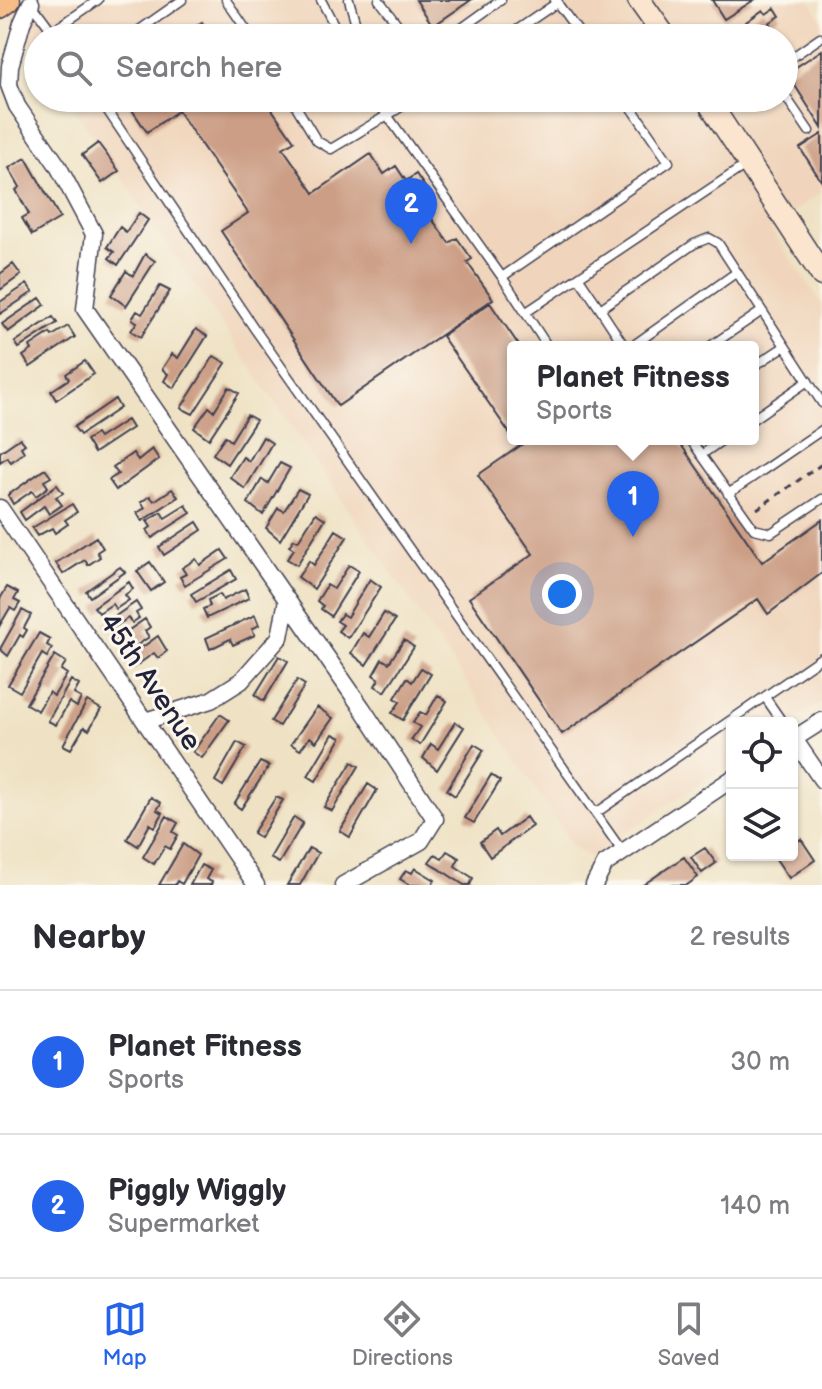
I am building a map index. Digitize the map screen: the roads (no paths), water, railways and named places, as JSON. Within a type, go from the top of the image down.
[{"type":"main road","points":[[0,6],[23,1]]},
{"type":"street","points":[[639,0],[656,24]]},
{"type":"street","points":[[23,1],[24,17],[10,66],[9,85],[17,106],[58,166],[94,234],[85,309],[435,819],[421,841],[343,885]]},
{"type":"street","points":[[715,112],[822,275]]},
{"type":"street","name":"45th Avenue","points":[[0,508],[256,885]]},
{"type":"street","points":[[145,721],[211,700],[241,681],[280,637],[287,600]]},
{"type":"street","points":[[798,736],[822,721]]},
{"type":"street","points":[[798,746],[822,780]]},
{"type":"street","points":[[594,884],[605,864],[726,783]]},
{"type":"lane","points":[[69,24],[98,0]]},
{"type":"lane","points":[[148,24],[182,0]]},
{"type":"lane","points":[[226,0],[242,24]]},
{"type":"lane","points":[[321,0],[334,24]]},
{"type":"lane","points":[[349,0],[356,24]]},
{"type":"lane","points":[[379,0],[397,24]]},
{"type":"lane","points":[[468,24],[501,0]]},
{"type":"lane","points":[[23,1],[45,24]]},
{"type":"lane","points":[[525,24],[557,1],[573,24]]},
{"type":"lane","points":[[798,53],[820,38]]},
{"type":"lane","points":[[109,112],[254,328],[622,851]]},
{"type":"lane","points":[[299,112],[317,141],[331,149],[395,112]]},
{"type":"lane","points":[[385,112],[544,341]]},
{"type":"lane","points":[[502,277],[669,162],[635,112]]},
{"type":"lane","points":[[796,112],[809,131]]},
{"type":"lane","points":[[525,313],[748,162]]},
{"type":"lane","points":[[600,309],[694,244],[709,238],[718,243],[822,403]]},
{"type":"lane","points":[[637,341],[737,272]]},
{"type":"lane","points":[[579,278],[624,341]]},
{"type":"lane","points":[[718,341],[762,311]]},
{"type":"lane","points":[[759,363],[785,346]]},
{"type":"lane","points":[[759,415],[808,381]]},
{"type":"lane","points":[[728,494],[822,430]]},
{"type":"lane","points":[[694,445],[754,529],[771,533],[822,499]]},
{"type":"lane","points":[[701,455],[715,445]]},
{"type":"lane","points":[[596,813],[822,657]]},
{"type":"lane","points":[[765,697],[779,717]]},
{"type":"place","name":"Piggly Wiggly","points":[[411,244]]},
{"type":"place","name":"Planet Fitness","points":[[633,537]]}]
